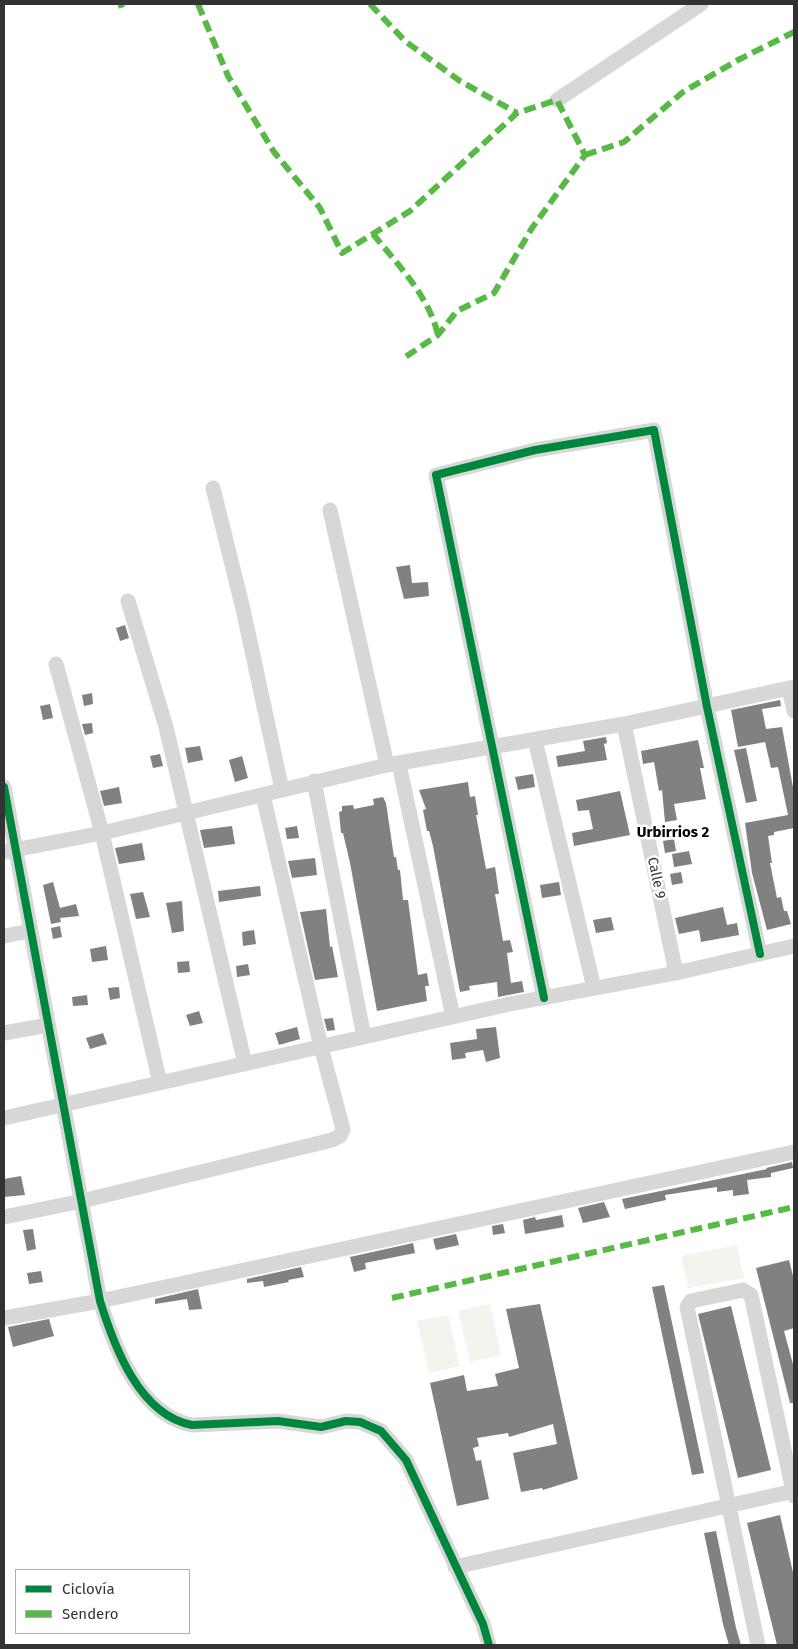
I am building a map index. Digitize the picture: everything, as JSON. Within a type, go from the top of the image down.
[{"type":"street","points":[[557,100],[701,4]]},
{"type":"street","points":[[544,998],[436,475],[535,450],[654,430],[707,707],[760,954]]},
{"type":"street","points":[[213,488],[243,608],[282,790]]},
{"type":"street","points":[[330,510],[393,764],[452,1017]]},
{"type":"street","points":[[128,601],[166,727],[245,1064]]},
{"type":"street","points":[[56,664],[102,833],[160,1083]]},
{"type":"street","points":[[9,851],[102,833],[314,781],[393,764],[624,724],[792,687],[794,711]]},
{"type":"street","name":"Calle 9","points":[[624,724],[676,973]]},
{"type":"street","points":[[536,740],[594,988]]},
{"type":"street","points":[[314,781],[364,1037]]},
{"type":"street","points":[[4,787],[9,851],[30,931],[100,1301],[114,1344],[139,1387],[163,1414],[179,1422],[192,1425],[278,1422],[321,1428],[346,1421],[360,1422],[381,1431],[406,1460],[483,1624],[489,1645]]},
{"type":"street","points":[[4,1217],[82,1201],[336,1138],[344,1129],[321,1047],[264,794]]},
{"type":"street","points":[[4,936],[30,931]]},
{"type":"street","points":[[4,1118],[452,1017],[676,973],[794,946]]},
{"type":"street","points":[[4,1033],[48,1025]]},
{"type":"street","points":[[4,1318],[100,1301],[794,1152]]},
{"type":"street","points":[[455,1567],[728,1507],[794,1493],[751,1295],[743,1290],[694,1300],[687,1307],[728,1507],[758,1645]]},
{"type":"shaded area","points":[[737,1245],[744,1278],[688,1288],[681,1256]]},
{"type":"shaded area","points":[[490,1304],[501,1355],[470,1362],[458,1311]]},
{"type":"shaded area","points":[[448,1315],[460,1366],[429,1373],[417,1321]]},
{"type":"building","points":[[410,565],[412,583],[428,582],[429,596],[404,599],[396,567]]},
{"type":"building","points":[[125,625],[129,638],[120,641],[116,628]]},
{"type":"building","points":[[92,693],[93,704],[84,706],[82,695]]},
{"type":"building","points":[[780,700],[781,706],[762,709],[766,729],[782,727],[794,793],[794,828],[774,832],[774,835],[768,836],[772,863],[770,863],[777,898],[781,897],[784,911],[787,911],[791,924],[767,930],[752,873],[745,823],[788,815],[778,767],[771,768],[765,742],[738,747],[731,710]]},
{"type":"building","points":[[50,704],[53,718],[43,720],[40,706]]},
{"type":"building","points":[[92,723],[93,733],[85,735],[82,724]]},
{"type":"building","points":[[606,737],[607,743],[604,744],[607,760],[558,767],[556,756],[585,751],[583,741]]},
{"type":"building","points":[[698,740],[704,768],[700,768],[706,799],[674,804],[677,820],[665,822],[662,790],[659,791],[654,762],[643,764],[641,751]]},
{"type":"building","points":[[200,746],[203,760],[188,763],[185,748]]},
{"type":"building","points":[[746,748],[757,801],[746,803],[734,750]]},
{"type":"building","points":[[160,754],[163,766],[153,768],[150,756]]},
{"type":"building","points":[[242,756],[248,778],[235,782],[229,760]]},
{"type":"building","points":[[533,774],[535,787],[518,790],[515,777]]},
{"type":"building","points":[[468,782],[470,797],[475,796],[478,815],[476,815],[486,869],[495,867],[499,894],[495,894],[503,941],[510,940],[513,952],[507,953],[511,983],[522,981],[524,992],[498,997],[497,982],[469,986],[470,990],[460,992],[433,846],[429,831],[427,831],[423,810],[426,809],[419,790]]},
{"type":"building","points":[[119,787],[122,803],[104,806],[100,791]]},
{"type":"building","points":[[620,791],[630,835],[574,846],[572,833],[593,829],[589,810],[578,811],[576,800]]},
{"type":"building","points":[[383,797],[386,803],[394,857],[396,857],[398,870],[400,870],[403,900],[408,900],[418,975],[427,973],[429,986],[425,986],[427,1001],[377,1011],[350,863],[343,833],[341,833],[339,812],[342,811],[342,806],[353,805],[354,809],[374,805],[373,799]]},
{"type":"building","points":[[232,826],[235,844],[204,848],[200,830]]},
{"type":"building","points":[[297,826],[299,838],[287,839],[285,828]]},
{"type":"building","points":[[674,839],[676,851],[665,853],[663,841]]},
{"type":"building","points":[[142,843],[145,860],[119,864],[115,848]]},
{"type":"building","points":[[689,851],[692,864],[674,867],[672,854]]},
{"type":"building","points":[[315,858],[317,875],[292,878],[288,861]]},
{"type":"building","points":[[681,872],[683,883],[672,885],[670,874]]},
{"type":"building","points":[[53,882],[60,908],[76,904],[79,916],[60,918],[61,922],[51,924],[43,885]]},
{"type":"building","points":[[559,882],[561,895],[542,898],[540,885]]},
{"type":"building","points":[[260,886],[261,896],[219,902],[218,891]]},
{"type":"building","points":[[143,892],[150,917],[136,919],[130,894]]},
{"type":"building","points":[[182,901],[184,931],[172,933],[166,903]]},
{"type":"building","points":[[723,907],[727,925],[737,923],[739,935],[701,942],[699,930],[679,934],[675,918]]},
{"type":"building","points":[[326,909],[330,947],[332,946],[338,977],[315,980],[300,912]]},
{"type":"building","points":[[611,917],[614,930],[596,933],[593,920]]},
{"type":"building","points":[[60,926],[62,937],[53,939],[51,928]]},
{"type":"building","points":[[254,930],[256,944],[243,946],[242,932]]},
{"type":"building","points":[[106,946],[108,960],[92,962],[90,949]]},
{"type":"building","points":[[189,961],[190,972],[178,973],[177,962]]},
{"type":"building","points":[[248,964],[250,975],[237,977],[236,966]]},
{"type":"building","points":[[119,987],[120,998],[110,1000],[108,988]]},
{"type":"building","points":[[87,995],[88,1005],[73,1006],[72,997]]},
{"type":"building","points":[[199,1011],[203,1023],[190,1026],[186,1015]]},
{"type":"building","points":[[333,1018],[335,1030],[327,1031],[324,1019]]},
{"type":"building","points":[[297,1027],[300,1039],[279,1045],[275,1033]]},
{"type":"building","points":[[496,1027],[500,1058],[486,1062],[483,1050],[465,1053],[466,1058],[452,1060],[450,1043],[477,1039],[476,1029]]},
{"type":"building","points":[[103,1033],[107,1044],[90,1049],[86,1038]]},
{"type":"building","points":[[792,1162],[793,1168],[771,1173],[771,1177],[747,1180],[749,1194],[733,1196],[733,1190],[717,1192],[717,1187],[665,1195],[666,1200],[625,1209],[622,1199],[767,1169]]},
{"type":"building","points":[[21,1176],[25,1195],[4,1197],[4,1179]]},
{"type":"building","points":[[604,1202],[610,1217],[583,1223],[578,1208]]},
{"type":"building","points":[[562,1215],[564,1227],[525,1234],[523,1220],[535,1217],[536,1220]]},
{"type":"building","points":[[503,1224],[505,1233],[493,1235],[492,1226]]},
{"type":"building","points":[[33,1229],[36,1249],[27,1251],[23,1230]]},
{"type":"building","points":[[456,1234],[459,1245],[436,1250],[433,1239]]},
{"type":"building","points":[[413,1243],[415,1253],[365,1263],[366,1269],[354,1272],[350,1257]]},
{"type":"building","points":[[789,1260],[794,1280],[794,1328],[784,1331],[794,1368],[794,1403],[790,1403],[756,1268]]},
{"type":"building","points":[[301,1267],[304,1277],[288,1280],[289,1282],[264,1287],[263,1281],[247,1283],[247,1279]]},
{"type":"building","points":[[41,1271],[43,1282],[29,1284],[27,1273]]},
{"type":"building","points":[[664,1285],[704,1473],[692,1475],[652,1287]]},
{"type":"building","points":[[198,1289],[202,1309],[189,1310],[187,1299],[155,1304],[155,1299]]},
{"type":"building","points":[[540,1304],[578,1479],[543,1490],[542,1488],[521,1492],[513,1453],[557,1444],[553,1424],[509,1437],[508,1433],[477,1438],[479,1446],[473,1448],[476,1461],[481,1460],[489,1499],[457,1506],[430,1383],[464,1375],[467,1391],[498,1386],[495,1374],[519,1368],[506,1309]]},
{"type":"building","points":[[731,1306],[771,1470],[738,1478],[698,1314]]},
{"type":"building","points":[[49,1319],[54,1336],[13,1347],[8,1327]]},
{"type":"building","points":[[780,1515],[794,1577],[794,1645],[777,1645],[747,1523]]},
{"type":"building","points":[[716,1531],[741,1645],[729,1645],[723,1624],[704,1533]]},
{"type":"marked path","points":[[118,6],[124,4]]},
{"type":"marked path","points":[[198,4],[228,76],[274,152],[320,208],[342,253],[410,211],[517,113],[557,100],[585,155],[532,228],[494,293],[457,311],[438,335],[401,360]]},
{"type":"marked path","points":[[370,4],[405,41],[460,81],[517,113]]},
{"type":"marked path","points":[[585,155],[624,142],[683,92],[738,60],[794,32]]},
{"type":"marked path","points":[[373,234],[420,294],[428,307],[438,335]]},
{"type":"marked path","points":[[392,1298],[794,1207]]},
{"type":"cycle path","points":[[544,998],[436,475],[535,450],[654,430],[707,707],[760,954]]},
{"type":"cycle path","points":[[4,787],[100,1301],[113,1338],[131,1376],[157,1408],[173,1419],[192,1425],[278,1421],[321,1427],[346,1421],[360,1422],[381,1431],[406,1460],[483,1624],[489,1645]]},
{"type":"district","name":"Urbirrios 2","points":[[673,833]]}]
